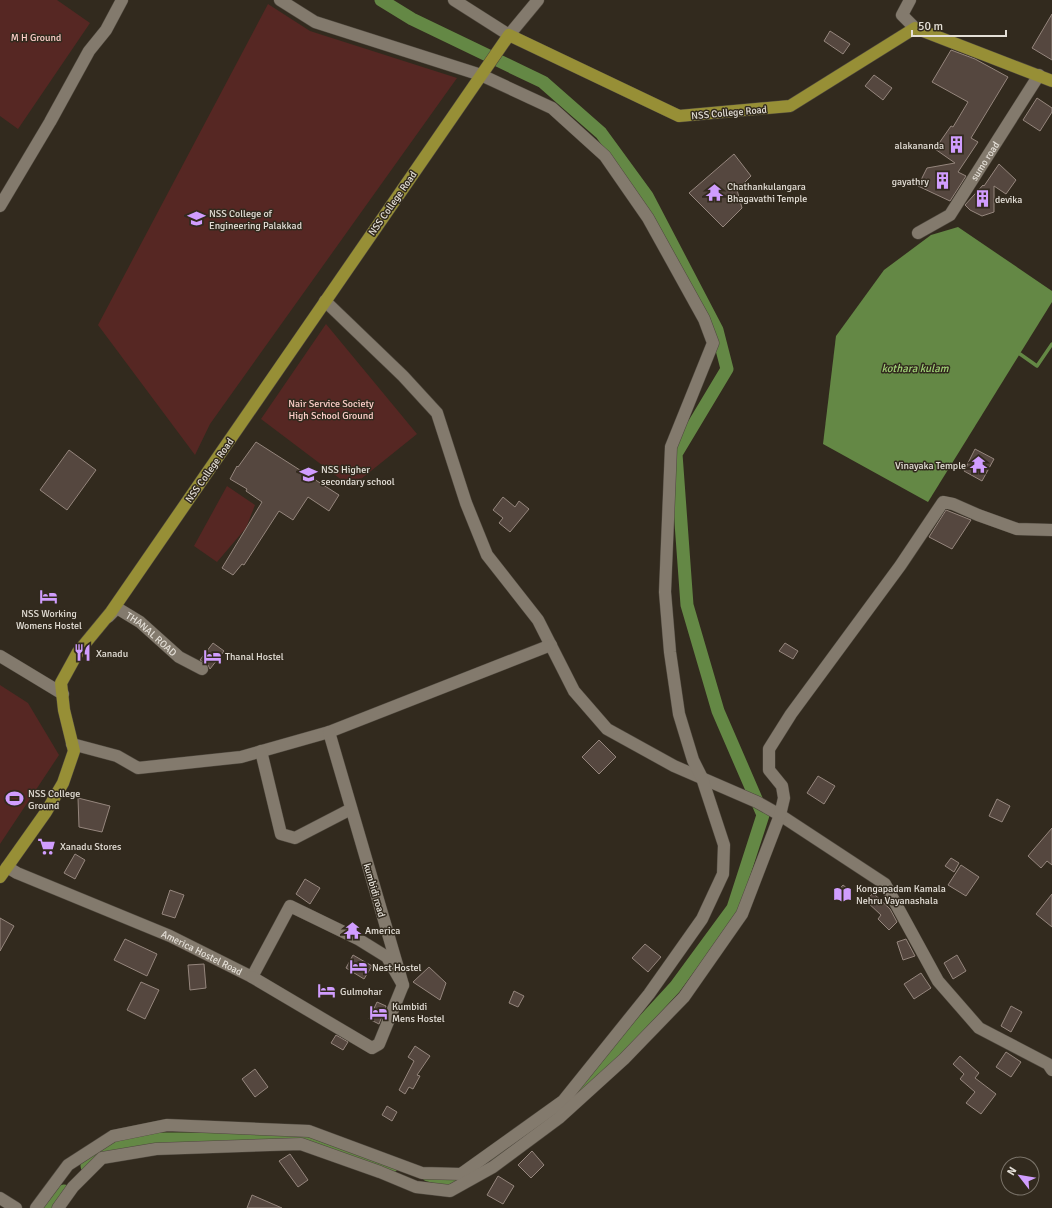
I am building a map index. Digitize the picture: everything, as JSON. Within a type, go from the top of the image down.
[{"type":"main road","name":"NSS College Road","points":[[0,877],[46,812],[63,783],[74,751],[64,710],[61,683],[78,652],[111,612],[506,38],[679,116],[790,106],[915,28]]},
{"type":"main road","points":[[915,28],[1052,81]]},
{"type":"street","points":[[0,206],[50,122],[88,51],[106,30],[122,0]]},
{"type":"street","points":[[36,1208],[68,1165],[113,1136],[167,1125],[309,1131],[422,1172],[461,1174],[563,1101],[649,994],[702,919],[723,874],[724,845],[702,778],[693,760],[679,714],[670,652],[665,592],[672,447],[713,344],[704,320],[648,218],[605,156],[552,108],[483,72],[315,22],[280,0]]},
{"type":"street","points":[[454,0],[506,38],[538,0]]},
{"type":"street","points":[[910,0],[902,15],[915,28]]},
{"type":"street","name":"sumo road","points":[[918,233],[950,215],[1039,75]]},
{"type":"street","points":[[325,301],[403,376],[437,413],[466,503],[487,555],[538,620],[574,690],[607,728],[674,766],[756,802],[780,815],[885,884],[938,981],[979,1028],[1048,1064],[1052,1070]]},
{"type":"street","points":[[58,1208],[74,1187],[102,1158],[156,1149],[301,1144],[380,1172],[416,1187],[450,1192],[493,1167],[559,1118],[624,1059],[684,997],[742,914],[780,815],[784,798],[782,786],[769,770],[769,749],[792,714],[900,566],[943,502],[953,504],[1016,529],[1052,530]]},
{"type":"street","name":"THANAL ROAD","points":[[104,620],[117,608],[140,622],[179,657],[202,669]]},
{"type":"street","points":[[72,744],[117,756],[138,768],[241,757],[329,732],[551,645]]},
{"type":"street","points":[[0,656],[63,694]]},
{"type":"street","name":"kumbidi road","points":[[329,732],[403,985]]},
{"type":"street","points":[[261,751],[281,834],[295,838],[351,809]]},
{"type":"street","name":"America Hostel Road","points":[[7,867],[170,936],[252,977],[290,906],[358,939],[387,957],[403,985]]},
{"type":"street","points":[[252,977],[372,1048],[379,1044],[403,985]]},
{"type":"street","points":[[0,1198],[16,1208]]},
{"type":"green space","name":"M H Ground","points":[[0,0],[57,0],[90,23],[18,129],[0,116]]},
{"type":"green space","points":[[268,4],[310,31],[457,78],[210,424],[195,455],[98,325]]},
{"type":"green space","name":"Nair Service Society High School Ground","points":[[326,324],[417,434],[351,487],[261,419]]},
{"type":"green space","points":[[227,486],[255,505],[246,528],[217,562],[194,546]]},
{"type":"green space","name":"NSS College Ground","points":[[0,685],[28,703],[59,755],[0,844]]},
{"type":"water","name":"kothara kulam","points":[[958,227],[1052,291],[1052,302],[928,502],[823,444],[836,336],[884,270],[931,235]]},
{"type":"building","points":[[1052,14],[1052,60],[1032,48]]},
{"type":"building","points":[[830,31],[850,44],[843,54],[824,41]]},
{"type":"building","points":[[951,50],[975,59],[1008,77],[971,138],[978,142],[958,172],[966,176],[950,201],[918,186],[927,168],[955,163],[935,149],[951,126],[953,127],[968,102],[932,82]]},
{"type":"building","points":[[874,75],[892,88],[883,100],[865,86]]},
{"type":"building","points":[[1037,98],[1052,108],[1052,112],[1040,131],[1023,120]]},
{"type":"building","name":"Chathankulangara Bhagavathi Temple","points":[[734,154],[751,176],[737,190],[742,208],[723,227],[689,193]]},
{"type":"building","points":[[999,164],[1016,180],[1006,194],[994,186],[994,212],[982,216],[970,210],[965,205],[983,185],[984,186]]},
{"type":"building","points":[[256,442],[339,495],[329,511],[308,497],[293,520],[279,511],[244,565],[242,564],[233,575],[222,568],[262,502],[246,491],[247,489],[230,479],[237,466],[238,467]]},
{"type":"building","name":"Vinayaka Temple","points":[[975,449],[994,459],[982,481],[964,471]]},
{"type":"building","points":[[69,450],[96,470],[67,510],[40,490]]},
{"type":"building","points":[[503,497],[515,507],[519,501],[529,509],[510,532],[499,523],[503,518],[493,510]]},
{"type":"building","points":[[946,510],[971,520],[952,549],[929,537]]},
{"type":"building","name":"Thanal Hostel","points":[[213,643],[224,651],[210,669],[208,665],[200,660]]},
{"type":"building","points":[[785,643],[798,651],[793,659],[779,651]]},
{"type":"building","points":[[599,740],[616,757],[599,774],[582,757]]},
{"type":"building","points":[[818,776],[835,786],[824,804],[807,793]]},
{"type":"building","points":[[78,798],[110,806],[102,832],[79,827]]},
{"type":"building","points":[[997,799],[1010,806],[1002,822],[989,816]]},
{"type":"building","points":[[1052,828],[1052,865],[1047,861],[1041,868],[1028,856]]},
{"type":"building","points":[[75,854],[85,860],[75,879],[64,873]]},
{"type":"building","points":[[951,858],[959,863],[954,872],[945,866]]},
{"type":"building","points":[[961,865],[979,877],[966,896],[948,885]]},
{"type":"building","points":[[305,879],[320,888],[310,904],[296,894]]},
{"type":"building","name":"Kongapadam Kamala Nehru Vayanashala","points":[[843,885],[852,892],[843,903],[834,895]]},
{"type":"building","points":[[170,890],[184,895],[175,918],[162,914]]},
{"type":"building","points":[[873,893],[890,909],[897,922],[889,930],[878,919],[881,915],[866,901]]},
{"type":"building","points":[[1052,894],[1052,927],[1036,914]]},
{"type":"building","points":[[0,918],[14,926],[0,951]]},
{"type":"building","points":[[125,939],[157,954],[147,976],[114,960]]},
{"type":"building","points":[[906,939],[915,956],[903,960],[897,942]]},
{"type":"building","points":[[645,944],[661,957],[648,972],[632,958]]},
{"type":"building","name":"Nest Hostel","points":[[353,955],[372,966],[364,979],[346,968]]},
{"type":"building","points":[[957,955],[966,971],[953,979],[944,963]]},
{"type":"building","points":[[204,964],[206,988],[190,990],[188,965]]},
{"type":"building","points":[[429,967],[446,983],[440,1000],[413,982]]},
{"type":"building","points":[[921,973],[931,988],[914,999],[904,984]]},
{"type":"building","points":[[141,982],[159,990],[145,1019],[127,1010]]},
{"type":"building","points":[[514,991],[524,996],[518,1007],[509,1003]]},
{"type":"building","name":"Kumbidi Mens Hostel","points":[[377,1002],[386,1006],[379,1024],[369,1019]]},
{"type":"building","points":[[1011,1006],[1022,1012],[1011,1032],[1001,1026]]},
{"type":"building","points":[[336,1035],[348,1042],[343,1050],[331,1043]]},
{"type":"building","points":[[415,1046],[430,1056],[417,1075],[420,1076],[413,1089],[409,1087],[405,1094],[399,1090],[414,1061],[408,1057]]},
{"type":"building","points":[[1006,1052],[1021,1062],[1011,1077],[996,1067]]},
{"type":"building","points":[[960,1056],[979,1073],[975,1078],[996,1094],[981,1114],[966,1103],[975,1092],[960,1079],[964,1074],[953,1064]]},
{"type":"building","points":[[255,1069],[268,1087],[255,1097],[242,1079]]},
{"type":"building","points":[[387,1106],[397,1112],[392,1121],[382,1115]]},
{"type":"building","points":[[532,1151],[544,1165],[531,1178],[518,1165]]},
{"type":"building","points":[[290,1154],[308,1180],[298,1187],[279,1161]]},
{"type":"building","points":[[498,1176],[514,1186],[503,1204],[487,1195]]},
{"type":"building","points":[[252,1195],[282,1208],[247,1208]]},
{"type":"waterway","points":[[381,0],[412,19],[543,82],[601,133],[647,196],[717,330],[727,369],[676,454],[687,605],[718,711],[763,815],[733,908],[675,987],[582,1088],[565,1102]]},
{"type":"waterway","points":[[1020,354],[1037,366],[1052,344]]},
{"type":"waterway","points":[[497,1158],[530,1131]]},
{"type":"waterway","points":[[87,1166],[105,1147],[153,1139],[262,1139],[302,1137],[363,1159],[392,1166]]},
{"type":"waterway","points":[[428,1175],[455,1182],[470,1174]]},
{"type":"waterway","points":[[50,1208],[64,1191]]},
{"type":"place","name":"alakananda","points":[[957,145]]},
{"type":"place","name":"gayathry","points":[[942,181]]},
{"type":"place","name":"Chathankulangara Bhagavathi Temple","points":[[714,192]]},
{"type":"place","name":"devika","points":[[982,199]]},
{"type":"place","name":"NSS College of Engineering Palakkad","points":[[196,219]]},
{"type":"place","name":"Vinayaka Temple","points":[[979,465]]},
{"type":"place","name":"NSS Higher secondary school","points":[[308,475]]},
{"type":"place","name":"NSS Working Womens Hostel","points":[[49,596]]},
{"type":"place","name":"Xanadu","points":[[83,653]]},
{"type":"place","name":"Thanal Hostel","points":[[212,656]]},
{"type":"place","name":"NSS College Ground","points":[[15,799]]},
{"type":"place","name":"Xanadu Stores","points":[[47,846]]},
{"type":"place","name":"Kongapadam Kamala Nehru Vayanashala","points":[[843,894]]},
{"type":"place","name":"America","points":[[352,930]]},
{"type":"place","name":"Nest Hostel","points":[[359,967]]},
{"type":"place","name":"Gulmohar","points":[[327,991]]},
{"type":"place","name":"Kumbidi Mens Hostel","points":[[379,1012]]}]
